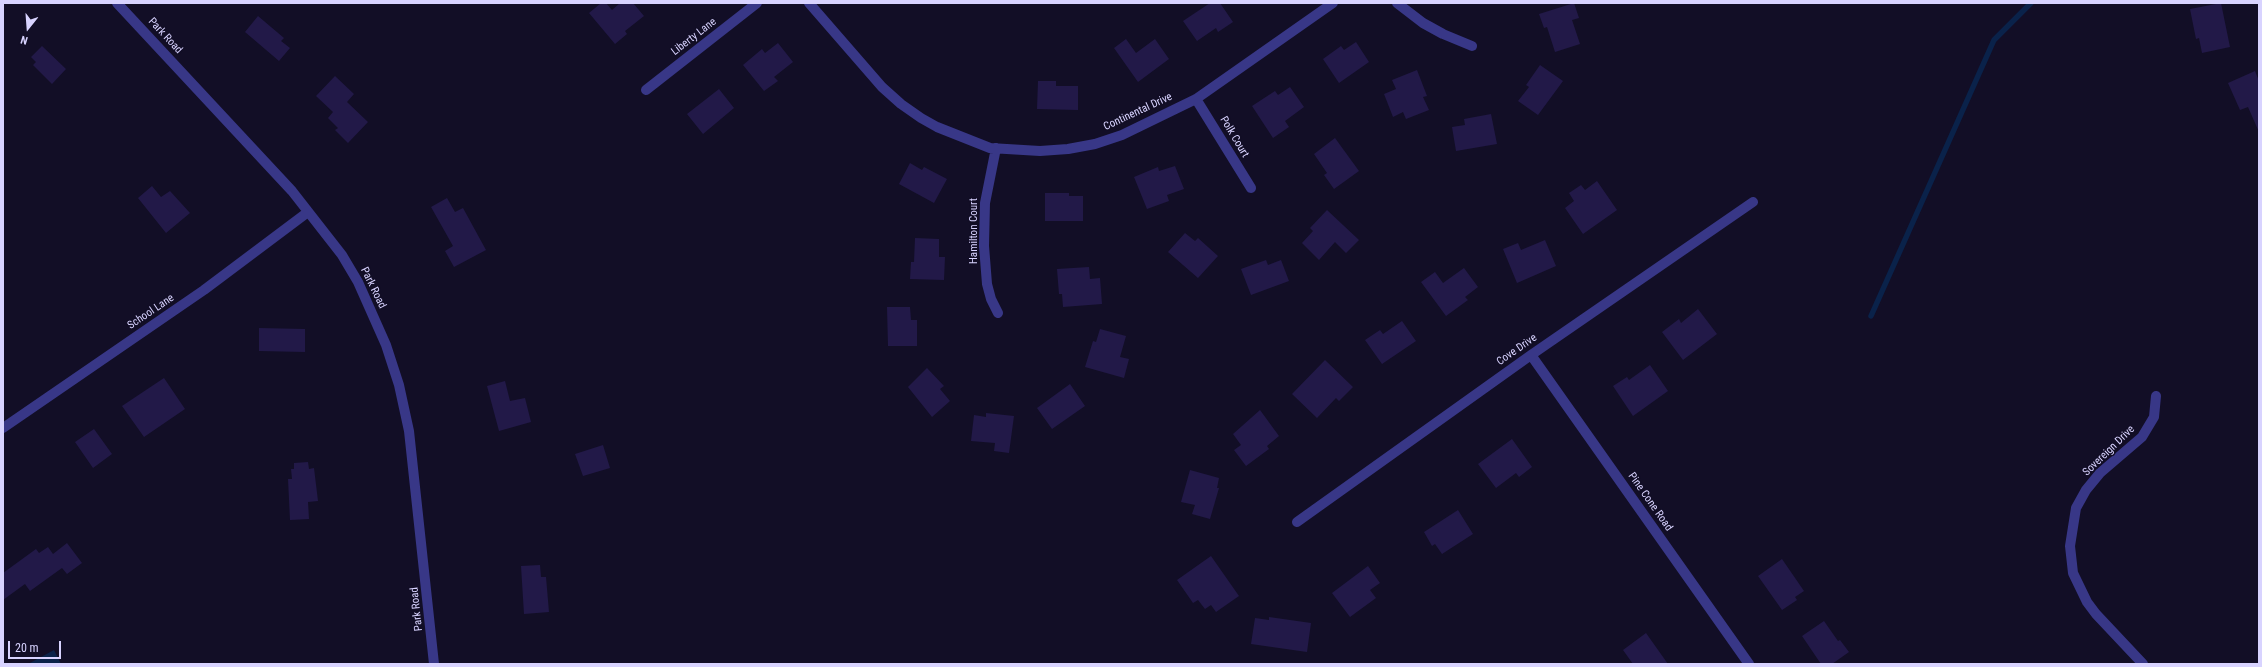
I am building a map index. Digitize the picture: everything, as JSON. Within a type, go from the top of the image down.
[{"type":"street","name":"Park Road","points":[[118,3],[286,185],[342,255],[358,282],[386,345],[399,385],[413,459],[434,664]]},
{"type":"street","name":"Liberty Lane","points":[[646,90],[757,3]]},
{"type":"street","name":"Continental Drive","points":[[809,3],[882,87],[901,104],[937,127],[970,142],[996,148],[1040,151],[1068,149],[1095,144],[1122,135],[1196,99],[1333,3]]},
{"type":"street","points":[[1398,3],[1423,23],[1443,34],[1472,46]]},
{"type":"street","name":"Polk Court","points":[[1196,99],[1251,188]]},
{"type":"street","name":"Hamilton Court","points":[[996,148],[985,202],[984,246],[987,284],[991,299],[998,313]]},
{"type":"street","name":"Cove Drive","points":[[1297,522],[1531,355],[1753,202]]},
{"type":"street","name":"School Lane","points":[[3,428],[204,290],[308,212]]},
{"type":"street","name":"Pine Cone Road","points":[[1531,355],[1749,664]]},
{"type":"street","name":"Sovereign Drive","points":[[2143,664],[2096,614],[2087,602],[2073,574],[2070,546],[2076,508],[2086,490],[2100,473],[2142,437],[2154,417],[2156,396]]},
{"type":"water","points":[[54,650],[61,664],[28,664]]},
{"type":"building","points":[[601,3],[606,3],[612,10],[620,3],[633,3],[644,16],[625,31],[627,34],[615,44],[589,13]]},
{"type":"building","points":[[1210,3],[1220,3],[1233,22],[1218,32],[1216,28],[1197,41],[1183,21]]},
{"type":"building","points":[[1574,3],[1579,18],[1572,20],[1580,44],[1555,52],[1547,27],[1544,28],[1539,14]]},
{"type":"building","points":[[2221,3],[2230,47],[2202,53],[2199,38],[2196,39],[2190,9]]},
{"type":"building","points":[[258,16],[284,38],[281,41],[290,48],[279,61],[245,32]]},
{"type":"building","points":[[1126,39],[1136,53],[1155,39],[1169,59],[1138,82],[1114,48]]},
{"type":"building","points":[[1356,42],[1369,62],[1339,83],[1323,59],[1341,46],[1344,50]]},
{"type":"building","points":[[778,43],[793,62],[774,77],[778,81],[764,91],[743,65],[762,49],[765,53]]},
{"type":"building","points":[[42,46],[66,69],[52,84],[33,65],[36,62],[31,57]]},
{"type":"building","points":[[1540,65],[1563,81],[1538,115],[1518,101],[1529,87],[1526,85]]},
{"type":"building","points":[[1417,70],[1427,96],[1423,97],[1429,110],[1406,119],[1403,112],[1393,117],[1384,94],[1396,89],[1392,80]]},
{"type":"building","points":[[2255,71],[2259,81],[2259,132],[2248,107],[2240,110],[2228,83]]},
{"type":"building","points":[[335,76],[354,94],[347,102],[368,122],[348,143],[335,130],[338,128],[328,118],[333,112],[316,96]]},
{"type":"building","points":[[1038,81],[1056,81],[1056,86],[1078,86],[1078,110],[1037,109]]},
{"type":"building","points":[[1290,87],[1304,107],[1285,121],[1289,127],[1273,138],[1252,106],[1275,91],[1278,95]]},
{"type":"building","points":[[719,89],[734,108],[703,134],[687,114]]},
{"type":"building","points":[[1491,114],[1497,144],[1456,151],[1452,127],[1465,125],[1464,119]]},
{"type":"building","points":[[1335,138],[1359,171],[1334,189],[1324,175],[1327,173],[1314,154]]},
{"type":"building","points":[[910,163],[922,170],[924,167],[947,179],[934,203],[899,184]]},
{"type":"building","points":[[1175,166],[1184,189],[1167,195],[1169,201],[1147,209],[1134,177],[1158,167],[1159,171]]},
{"type":"building","points":[[1597,181],[1617,210],[1583,234],[1565,208],[1574,201],[1569,193],[1581,185],[1585,190]]},
{"type":"building","points":[[152,186],[161,197],[170,191],[190,213],[166,233],[138,198]]},
{"type":"building","points":[[1045,193],[1069,193],[1069,196],[1083,196],[1083,221],[1045,221]]},
{"type":"building","points":[[447,198],[455,212],[463,208],[486,250],[454,267],[445,251],[453,246],[431,207]]},
{"type":"building","points":[[1327,210],[1359,240],[1346,253],[1335,242],[1319,260],[1302,243],[1313,231],[1310,228]]},
{"type":"building","points":[[1185,233],[1195,241],[1198,238],[1218,256],[1198,278],[1168,252]]},
{"type":"building","points":[[915,238],[939,239],[939,257],[945,257],[944,280],[910,279],[911,262],[914,262]]},
{"type":"building","points":[[1545,240],[1556,266],[1517,283],[1503,249],[1518,243],[1521,250]]},
{"type":"building","points":[[1266,260],[1268,265],[1281,260],[1289,281],[1251,295],[1241,269]]},
{"type":"building","points":[[1089,267],[1090,279],[1100,278],[1102,304],[1063,307],[1062,294],[1059,294],[1057,269]]},
{"type":"building","points":[[1464,268],[1478,287],[1465,297],[1468,300],[1446,316],[1421,282],[1435,272],[1443,283]]},
{"type":"building","points":[[887,307],[910,307],[911,320],[917,320],[917,346],[888,346]]},
{"type":"building","points":[[1698,309],[1717,334],[1683,360],[1662,332],[1679,319],[1681,323]]},
{"type":"building","points":[[1402,321],[1416,341],[1382,364],[1365,340],[1380,330],[1383,334]]},
{"type":"building","points":[[259,328],[305,329],[305,352],[259,351]]},
{"type":"building","points":[[1100,329],[1126,336],[1120,357],[1129,359],[1124,378],[1085,367],[1093,341],[1096,342]]},
{"type":"building","points":[[1325,360],[1353,387],[1339,401],[1336,398],[1317,418],[1292,394]]},
{"type":"building","points":[[1650,365],[1668,391],[1633,416],[1613,386],[1627,377],[1629,380]]},
{"type":"building","points":[[927,368],[944,386],[940,389],[950,401],[932,417],[908,387]]},
{"type":"building","points":[[164,378],[185,409],[144,437],[122,406]]},
{"type":"building","points":[[505,381],[510,401],[525,398],[531,422],[499,431],[487,386]]},
{"type":"building","points":[[1070,384],[1085,406],[1052,429],[1037,408]]},
{"type":"building","points":[[1260,410],[1279,436],[1267,446],[1269,449],[1246,466],[1234,450],[1241,445],[1233,434]]},
{"type":"building","points":[[986,413],[1014,416],[1009,453],[994,451],[995,443],[971,441],[974,415],[986,417]]},
{"type":"building","points":[[94,429],[112,454],[93,468],[75,442]]},
{"type":"building","points":[[1512,439],[1532,467],[1519,477],[1516,473],[1496,488],[1478,464]]},
{"type":"building","points":[[603,445],[610,468],[583,476],[575,454]]},
{"type":"building","points":[[308,462],[309,469],[314,468],[318,501],[308,502],[309,519],[290,520],[288,479],[292,479],[291,469],[294,469],[294,463]]},
{"type":"building","points":[[1190,470],[1219,478],[1217,488],[1219,488],[1210,519],[1192,514],[1195,505],[1181,502]]},
{"type":"building","points":[[1458,510],[1473,534],[1442,554],[1435,544],[1432,546],[1424,532]]},
{"type":"building","points":[[67,543],[82,563],[67,574],[62,568],[30,591],[25,584],[3,600],[3,573],[36,549],[39,553],[48,547],[53,554]]},
{"type":"building","points":[[1211,556],[1239,596],[1216,612],[1211,605],[1205,609],[1198,600],[1193,603],[1177,580]]},
{"type":"building","points":[[1782,559],[1804,591],[1795,597],[1797,600],[1782,610],[1758,576]]},
{"type":"building","points":[[540,565],[541,577],[546,577],[549,612],[524,614],[521,566]]},
{"type":"building","points":[[1368,566],[1380,583],[1370,590],[1376,598],[1350,617],[1332,593]]},
{"type":"building","points":[[1269,617],[1311,623],[1307,652],[1251,644],[1255,618],[1269,620]]},
{"type":"building","points":[[1824,621],[1838,641],[1840,640],[1849,652],[1832,664],[1821,664],[1802,636]]},
{"type":"building","points":[[1646,633],[1668,664],[1633,664],[1623,650]]},
{"type":"waterway","points":[[1871,316],[1994,40],[2031,3]]}]
